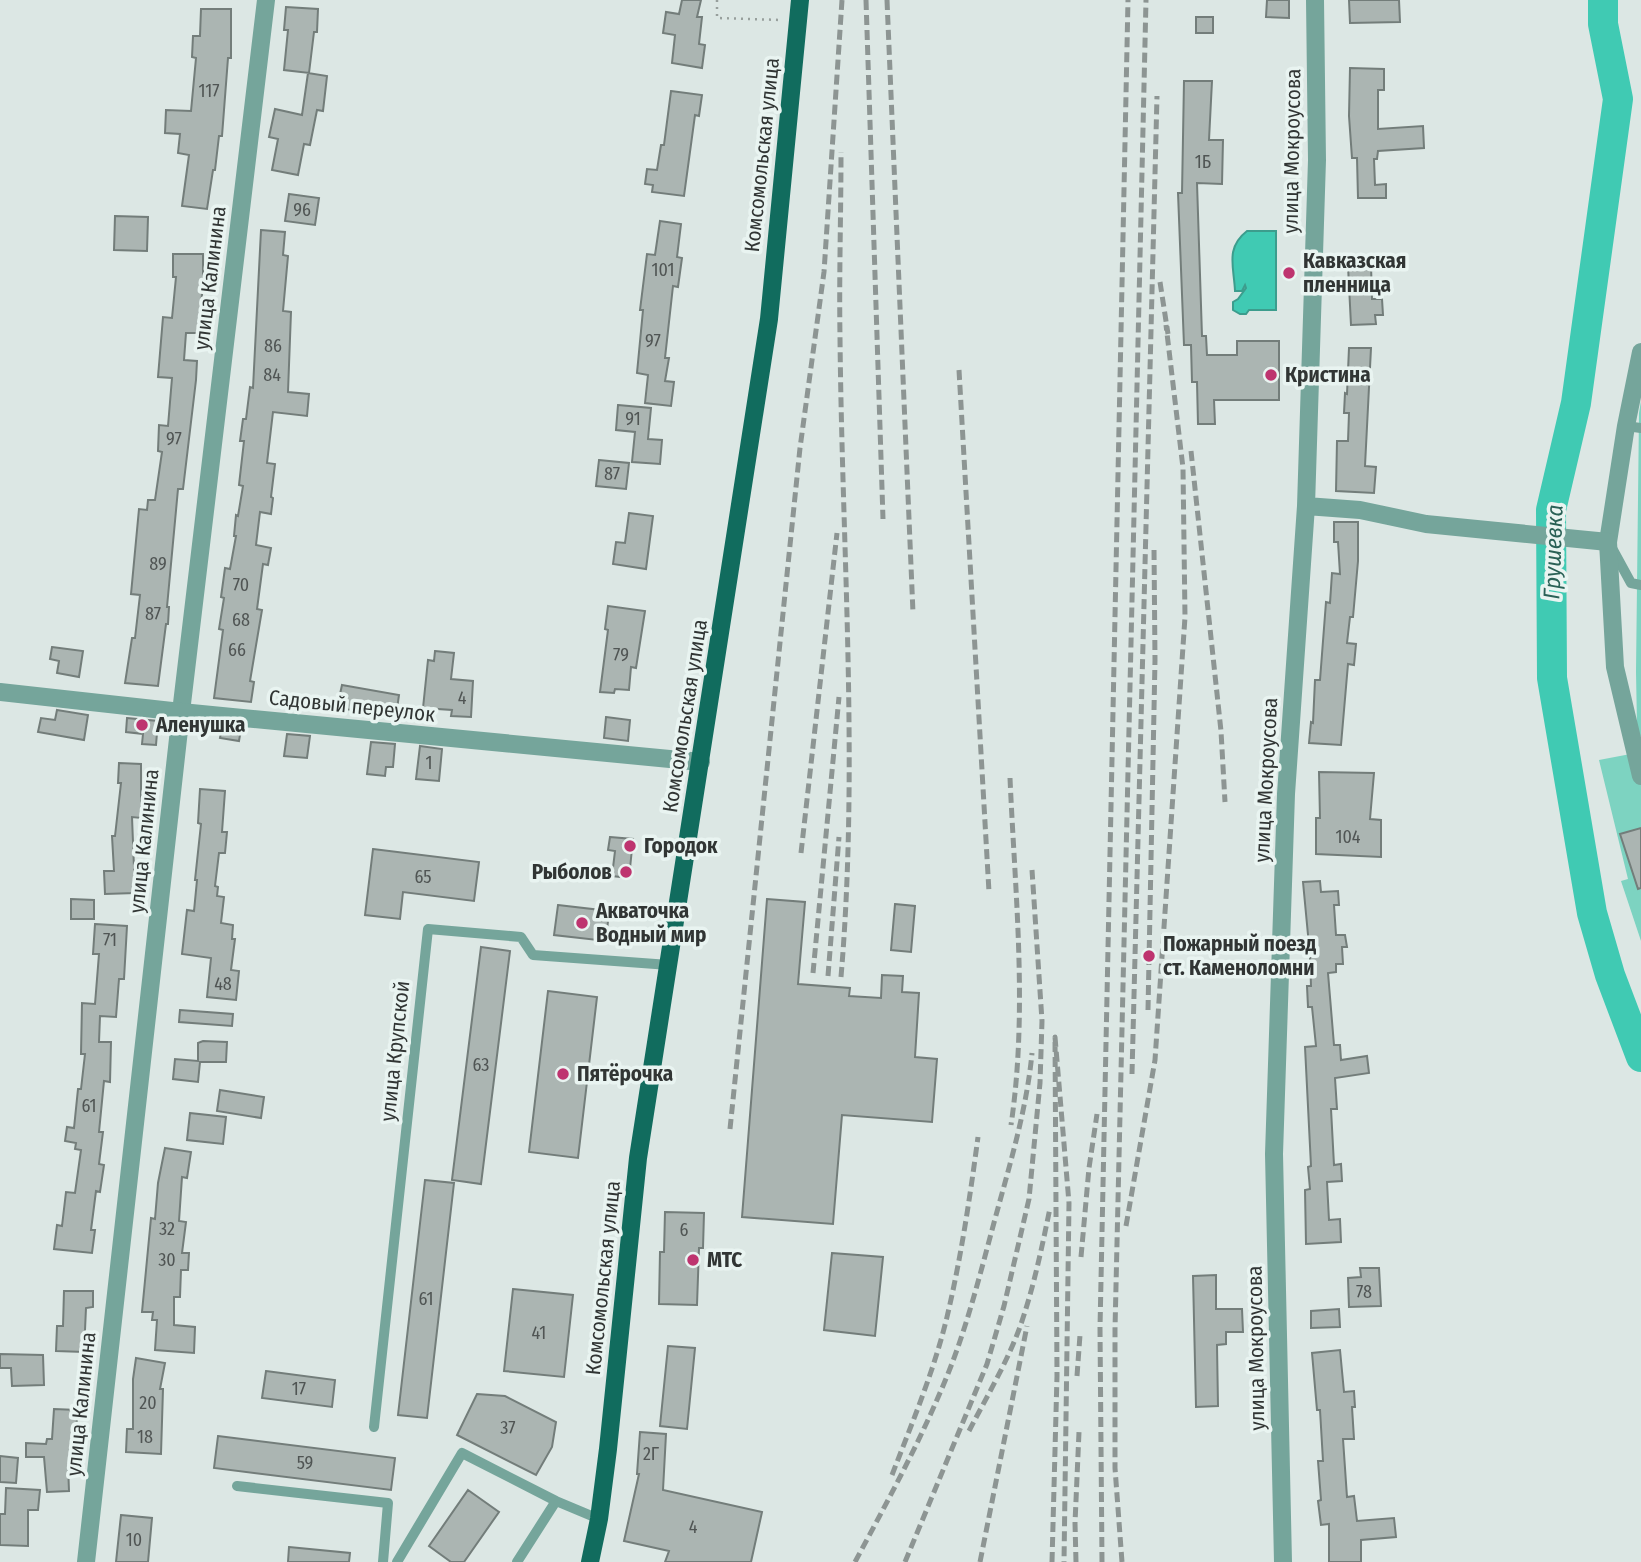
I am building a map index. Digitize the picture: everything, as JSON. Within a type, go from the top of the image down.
[{"type":"main road","name":"Комсомольская улица","points":[[590,1562],[599,1519],[608,1449],[638,1158],[769,319],[800,0]]},
{"type":"street","name":"улица Калинина","points":[[86,1562],[181,712],[266,0]]},
{"type":"street","name":"улица Мокроусова","points":[[1283,1562],[1274,1154],[1286,794],[1306,506],[1317,160],[1315,0]]},
{"type":"street","points":[[1641,352],[1634,427],[1608,542],[1615,667],[1637,746],[1641,776]]},
{"type":"street","points":[[1306,506],[1360,510],[1426,524],[1608,542]]},
{"type":"street","name":"Садовый переулок","points":[[0,692],[701,762]]},
{"type":"lane","points":[[1608,542],[1631,583],[1641,585]]},
{"type":"lane","name":"улица Крупской","points":[[374,1427],[428,929],[521,937],[533,955],[669,965]]},
{"type":"lane","points":[[397,1562],[462,1452],[556,1501],[599,1519]]},
{"type":"lane","points":[[237,1486],[388,1503],[383,1562]]},
{"type":"lane","points":[[517,1562],[556,1501]]},
{"type":"path","points":[[717,0],[717,18],[798,21]]},
{"type":"shaded area","points":[[1247,231],[1276,231],[1276,310],[1249,310],[1246,314],[1240,314],[1233,310],[1233,302],[1246,288],[1245,285],[1242,291],[1235,291],[1233,251],[1240,237]]},
{"type":"shaded area","points":[[1641,401],[1641,739],[1637,726],[1636,672]]},
{"type":"shaded area","points":[[1641,752],[1641,941],[1621,881],[1628,879],[1599,760]]},
{"type":"building","points":[[682,0],[701,0],[697,17],[702,17],[699,44],[705,45],[702,68],[672,63],[675,35],[663,33],[666,12],[679,14]]},
{"type":"building","points":[[1267,0],[1289,0],[1289,18],[1266,17]]},
{"type":"building","points":[[1349,0],[1399,0],[1400,22],[1350,23]]},
{"type":"building","points":[[286,7],[318,9],[317,32],[314,32],[309,73],[284,70],[288,30],[284,30]]},
{"type":"building","points":[[201,9],[231,9],[231,58],[228,58],[222,136],[219,136],[207,209],[182,206],[189,155],[178,153],[180,134],[165,133],[166,110],[191,111],[196,58],[192,57],[193,36],[200,36]]},
{"type":"building","points":[[1196,17],[1213,17],[1213,33],[1196,33]]},
{"type":"building","points":[[1350,68],[1384,69],[1384,90],[1378,90],[1378,129],[1423,126],[1424,148],[1378,151],[1377,159],[1374,159],[1375,185],[1386,184],[1386,198],[1358,198],[1357,158],[1352,158],[1349,116]]},
{"type":"building","points":[[308,73],[327,76],[323,111],[317,110],[310,145],[304,144],[298,175],[272,170],[278,139],[269,137],[275,109],[302,115]]},
{"type":"building","points":[[1184,81],[1212,81],[1209,140],[1223,140],[1222,184],[1197,183],[1202,336],[1206,336],[1207,355],[1237,355],[1237,341],[1279,341],[1279,400],[1214,400],[1215,424],[1198,424],[1197,382],[1192,382],[1191,345],[1184,345],[1178,193],[1182,193]]},
{"type":"building","points":[[671,91],[702,95],[699,116],[695,115],[684,196],[652,192],[653,185],[645,184],[647,169],[657,170],[661,145],[664,145]]},
{"type":"building","points":[[289,194],[319,198],[315,225],[285,221]]},
{"type":"building","points":[[115,216],[148,217],[147,251],[114,250]]},
{"type":"building","points":[[660,221],[681,224],[677,257],[682,258],[678,287],[673,286],[665,358],[669,358],[665,381],[674,382],[671,406],[645,403],[648,375],[637,373],[643,310],[640,310],[647,254],[655,255]]},
{"type":"building","points":[[261,230],[285,232],[283,255],[288,256],[283,311],[291,312],[288,392],[309,394],[307,416],[273,412],[267,463],[275,464],[271,514],[260,512],[256,545],[271,548],[268,565],[263,564],[257,609],[262,610],[250,681],[254,682],[251,702],[214,698],[223,630],[219,629],[224,598],[221,597],[225,568],[230,569],[236,536],[236,515],[238,516],[243,486],[239,485],[244,441],[240,441],[250,387],[253,388]]},
{"type":"building","points":[[173,254],[203,254],[203,287],[197,333],[186,333],[184,360],[197,361],[196,380],[183,489],[178,489],[167,607],[168,624],[158,686],[125,683],[132,638],[135,638],[140,595],[131,594],[139,509],[147,510],[148,500],[155,500],[162,452],[158,451],[159,425],[168,426],[172,378],[158,377],[163,317],[172,318],[176,277],[173,277]]},
{"type":"building","points":[[1371,265],[1372,299],[1382,299],[1383,315],[1375,315],[1376,324],[1351,325],[1348,266]]},
{"type":"building","points":[[1349,348],[1371,348],[1365,466],[1376,467],[1374,493],[1336,491],[1337,441],[1348,441],[1349,413],[1344,413]]},
{"type":"building","points":[[618,405],[651,408],[648,439],[662,440],[660,464],[632,462],[635,432],[616,430]]},
{"type":"building","points":[[599,460],[629,463],[626,489],[596,486]]},
{"type":"building","points":[[629,513],[653,516],[646,569],[613,564],[616,542],[625,543]]},
{"type":"building","points":[[1334,522],[1358,522],[1353,617],[1350,617],[1347,643],[1356,644],[1354,665],[1348,664],[1341,745],[1309,743],[1315,680],[1320,680],[1326,602],[1330,603],[1332,573],[1340,574],[1338,542],[1334,542]]},
{"type":"building","points":[[608,606],[645,611],[636,668],[631,667],[629,690],[615,689],[614,693],[600,692],[608,630],[605,629]]},
{"type":"building","points":[[52,647],[83,651],[79,677],[57,673],[59,661],[50,659]]},
{"type":"building","points":[[435,651],[454,653],[451,679],[473,681],[471,717],[451,716],[452,710],[423,708],[428,660],[434,661]]},
{"type":"building","points":[[342,685],[399,695],[396,716],[337,708]]},
{"type":"building","points":[[57,710],[88,715],[84,740],[38,732],[41,718],[55,720]]},
{"type":"building","points":[[606,717],[630,720],[628,741],[604,738]]},
{"type":"building","name":"Аленушка","points":[[127,718],[158,721],[156,745],[142,744],[143,734],[126,732]]},
{"type":"building","points":[[222,727],[241,729],[239,741],[220,738]]},
{"type":"building","points":[[287,734],[310,736],[307,758],[284,756]]},
{"type":"building","points":[[371,742],[395,744],[393,767],[386,767],[385,776],[367,774]]},
{"type":"building","points":[[420,746],[442,749],[439,781],[416,779]]},
{"type":"building","points":[[119,763],[141,764],[141,818],[132,817],[135,893],[105,894],[104,871],[114,871],[112,836],[115,836],[121,783],[118,783]]},
{"type":"building","points":[[1319,772],[1374,773],[1370,819],[1381,820],[1381,857],[1316,854],[1316,818],[1320,818]]},
{"type":"building","points":[[200,789],[225,791],[222,832],[227,832],[225,853],[219,853],[215,886],[218,887],[217,896],[224,897],[221,923],[233,925],[232,939],[235,939],[231,970],[239,971],[236,1000],[207,997],[211,958],[182,954],[187,910],[194,911],[201,824],[198,823]]},
{"type":"building","points":[[1641,828],[1641,888],[1638,889],[1620,834]]},
{"type":"building","points":[[610,837],[633,839],[629,878],[612,876],[615,851],[608,850]]},
{"type":"building","points":[[373,849],[479,862],[474,901],[403,892],[400,919],[365,915]]},
{"type":"building","points":[[1320,881],[1321,892],[1338,891],[1339,905],[1334,905],[1336,935],[1345,935],[1347,947],[1342,947],[1343,964],[1336,964],[1336,972],[1328,973],[1334,1045],[1340,1045],[1341,1060],[1367,1056],[1369,1073],[1335,1078],[1337,1109],[1331,1109],[1334,1165],[1341,1164],[1342,1181],[1327,1182],[1329,1220],[1340,1219],[1341,1242],[1306,1244],[1305,1190],[1310,1189],[1308,1167],[1311,1166],[1305,1047],[1316,1046],[1312,1007],[1308,1007],[1307,986],[1311,986],[1310,956],[1303,882]]},
{"type":"building","points":[[71,899],[94,900],[94,919],[71,919]]},
{"type":"building","points":[[767,899],[805,902],[798,984],[850,988],[849,996],[881,998],[882,975],[903,976],[902,992],[919,993],[915,1057],[937,1059],[932,1122],[842,1115],[833,1224],[742,1217]]},
{"type":"building","points":[[895,904],[915,906],[911,952],[891,950]]},
{"type":"building","name":"Акваточка Водный мир","points":[[558,905],[609,911],[606,941],[554,935]]},
{"type":"building","points":[[95,924],[127,926],[124,979],[119,979],[116,1017],[100,1016],[99,1042],[111,1042],[110,1082],[104,1081],[99,1164],[104,1165],[100,1192],[96,1191],[91,1230],[95,1230],[92,1253],[54,1249],[57,1225],[62,1226],[66,1192],[75,1193],[81,1150],[75,1149],[76,1143],[65,1141],[67,1127],[74,1128],[78,1089],[81,1089],[85,1054],[81,1054],[82,1003],[95,1004],[99,954],[93,954]]},
{"type":"building","points":[[481,947],[510,951],[481,1184],[452,1180]]},
{"type":"building","name":"Пятёрочка","points":[[548,991],[597,997],[578,1158],[529,1152]]},
{"type":"building","points":[[180,1010],[233,1014],[232,1026],[179,1022]]},
{"type":"building","points":[[227,1042],[226,1062],[200,1062],[198,1082],[173,1079],[175,1059],[198,1061],[198,1043]]},
{"type":"building","points":[[220,1090],[264,1097],[261,1118],[217,1111]]},
{"type":"building","points":[[190,1113],[226,1117],[223,1144],[187,1140]]},
{"type":"building","points":[[165,1148],[191,1152],[187,1178],[182,1177],[179,1221],[186,1222],[182,1253],[189,1253],[188,1270],[181,1270],[180,1297],[174,1297],[174,1325],[195,1327],[194,1353],[155,1350],[157,1320],[152,1320],[153,1312],[142,1312],[151,1218],[155,1219]]},
{"type":"building","points":[[425,1180],[454,1183],[427,1418],[398,1415]]},
{"type":"building","points":[[665,1212],[704,1213],[703,1248],[699,1248],[697,1305],[659,1304],[660,1252],[664,1252]]},
{"type":"building","points":[[832,1253],[883,1257],[875,1336],[824,1330]]},
{"type":"building","points":[[1360,1268],[1379,1268],[1381,1306],[1349,1307],[1348,1278],[1361,1277]]},
{"type":"building","points":[[1216,1275],[1216,1309],[1242,1309],[1243,1332],[1226,1332],[1226,1344],[1217,1345],[1218,1406],[1196,1407],[1193,1276]]},
{"type":"building","points":[[513,1289],[573,1295],[564,1377],[504,1371]]},
{"type":"building","points":[[64,1291],[93,1291],[93,1307],[86,1308],[84,1352],[56,1351],[57,1326],[63,1326]]},
{"type":"building","points":[[1339,1309],[1340,1327],[1311,1328],[1311,1311]]},
{"type":"building","points":[[668,1346],[695,1348],[687,1429],[660,1426]]},
{"type":"building","points":[[1340,1350],[1344,1392],[1354,1391],[1355,1407],[1352,1407],[1354,1439],[1343,1439],[1347,1497],[1354,1496],[1357,1521],[1394,1518],[1396,1537],[1361,1540],[1361,1562],[1329,1562],[1329,1524],[1321,1525],[1318,1501],[1321,1500],[1318,1461],[1323,1461],[1320,1410],[1317,1410],[1312,1353]]},
{"type":"building","points":[[0,1354],[43,1355],[44,1385],[12,1386],[11,1368],[0,1368]]},
{"type":"building","points":[[136,1358],[165,1363],[160,1389],[163,1389],[161,1454],[126,1452],[127,1429],[133,1429],[133,1379]]},
{"type":"building","points":[[266,1371],[335,1380],[332,1407],[262,1398]]},
{"type":"building","points":[[477,1394],[505,1396],[556,1422],[552,1447],[536,1475],[457,1435]]},
{"type":"building","points":[[54,1409],[77,1410],[76,1464],[68,1464],[69,1491],[47,1492],[44,1457],[26,1457],[26,1443],[46,1444],[47,1439],[52,1439]]},
{"type":"building","points":[[640,1432],[666,1434],[663,1490],[762,1512],[751,1562],[665,1562],[669,1551],[624,1541],[639,1474]]},
{"type":"building","points":[[218,1436],[395,1458],[391,1490],[214,1468]]},
{"type":"building","points":[[0,1456],[18,1458],[16,1483],[0,1482]]},
{"type":"building","points":[[6,1488],[40,1490],[38,1510],[28,1510],[28,1546],[0,1545],[0,1514],[5,1514]]},
{"type":"building","points":[[468,1490],[499,1512],[464,1562],[451,1562],[429,1546]]},
{"type":"building","points":[[121,1515],[152,1518],[148,1562],[116,1562]]},
{"type":"building","points":[[289,1547],[350,1553],[349,1562],[288,1562]]},
{"type":"waterway","name":"Грушевка","points":[[1603,0],[1603,24],[1618,99],[1576,403],[1551,510],[1552,678],[1592,913],[1610,975],[1641,1057]]},
{"type":"railway","points":[[730,1129],[800,448],[824,272],[842,0]]},
{"type":"railway","points":[[866,0],[883,519]]},
{"type":"railway","points":[[887,0],[913,613]]},
{"type":"railway","points":[[1102,1562],[1100,1328],[1128,0]]},
{"type":"railway","points":[[1122,1562],[1115,1468],[1115,1329],[1146,0]]},
{"type":"railway","points":[[1132,1074],[1157,96]]},
{"type":"railway","points":[[841,152],[840,337],[849,818],[841,977]]},
{"type":"railway","points":[[1160,282],[1168,334]]},
{"type":"railway","points":[[1126,1226],[1155,1060],[1185,617],[1183,468],[1166,325]]},
{"type":"railway","points":[[959,370],[989,892]]},
{"type":"railway","points":[[1191,451],[1221,731],[1225,802]]},
{"type":"railway","points":[[801,853],[837,533]]},
{"type":"railway","points":[[1148,1010],[1155,660],[1154,548]]},
{"type":"railway","points":[[813,973],[839,697]]},
{"type":"railway","points":[[1010,778],[1019,995],[1019,1039],[1011,1125]]},
{"type":"railway","points":[[828,976],[839,837]]},
{"type":"railway","points":[[905,1562],[987,1364],[1004,1306],[1029,1199],[1040,1083],[1042,1021],[1032,870]]},
{"type":"railway","points":[[1052,1562],[1057,1376],[1055,1037],[1069,1203],[1064,1562]]},
{"type":"railway","points":[[855,1562],[924,1427],[961,1339],[1014,1151],[1027,1092],[1032,1053]]},
{"type":"railway","points":[[1081,1257],[1097,1114]]},
{"type":"railway","points":[[892,1475],[942,1337],[957,1272],[978,1137]]},
{"type":"railway","points":[[969,1431],[1016,1338],[1034,1281],[1050,1208]]},
{"type":"railway","points":[[980,1562],[1027,1326]]},
{"type":"railway","points":[[1077,1376],[1080,1335]]},
{"type":"railway","points":[[1076,1562],[1079,1432]]},
{"type":"place","name":"Кавказская пленница","points":[[1289,273]]},
{"type":"place","name":"Кристина","points":[[1271,375]]},
{"type":"place","name":"Аленушка","points":[[142,725]]},
{"type":"place","name":"Городок","points":[[630,846]]},
{"type":"place","name":"Рыболов","points":[[626,872]]},
{"type":"place","name":"Акваточка Водный мир","points":[[582,923]]},
{"type":"place","name":"Пожарный поезд ст. Каменоломни","points":[[1149,956]]},
{"type":"place","name":"Пятёрочка","points":[[563,1074]]},
{"type":"place","name":"МТС","points":[[693,1260]]}]
